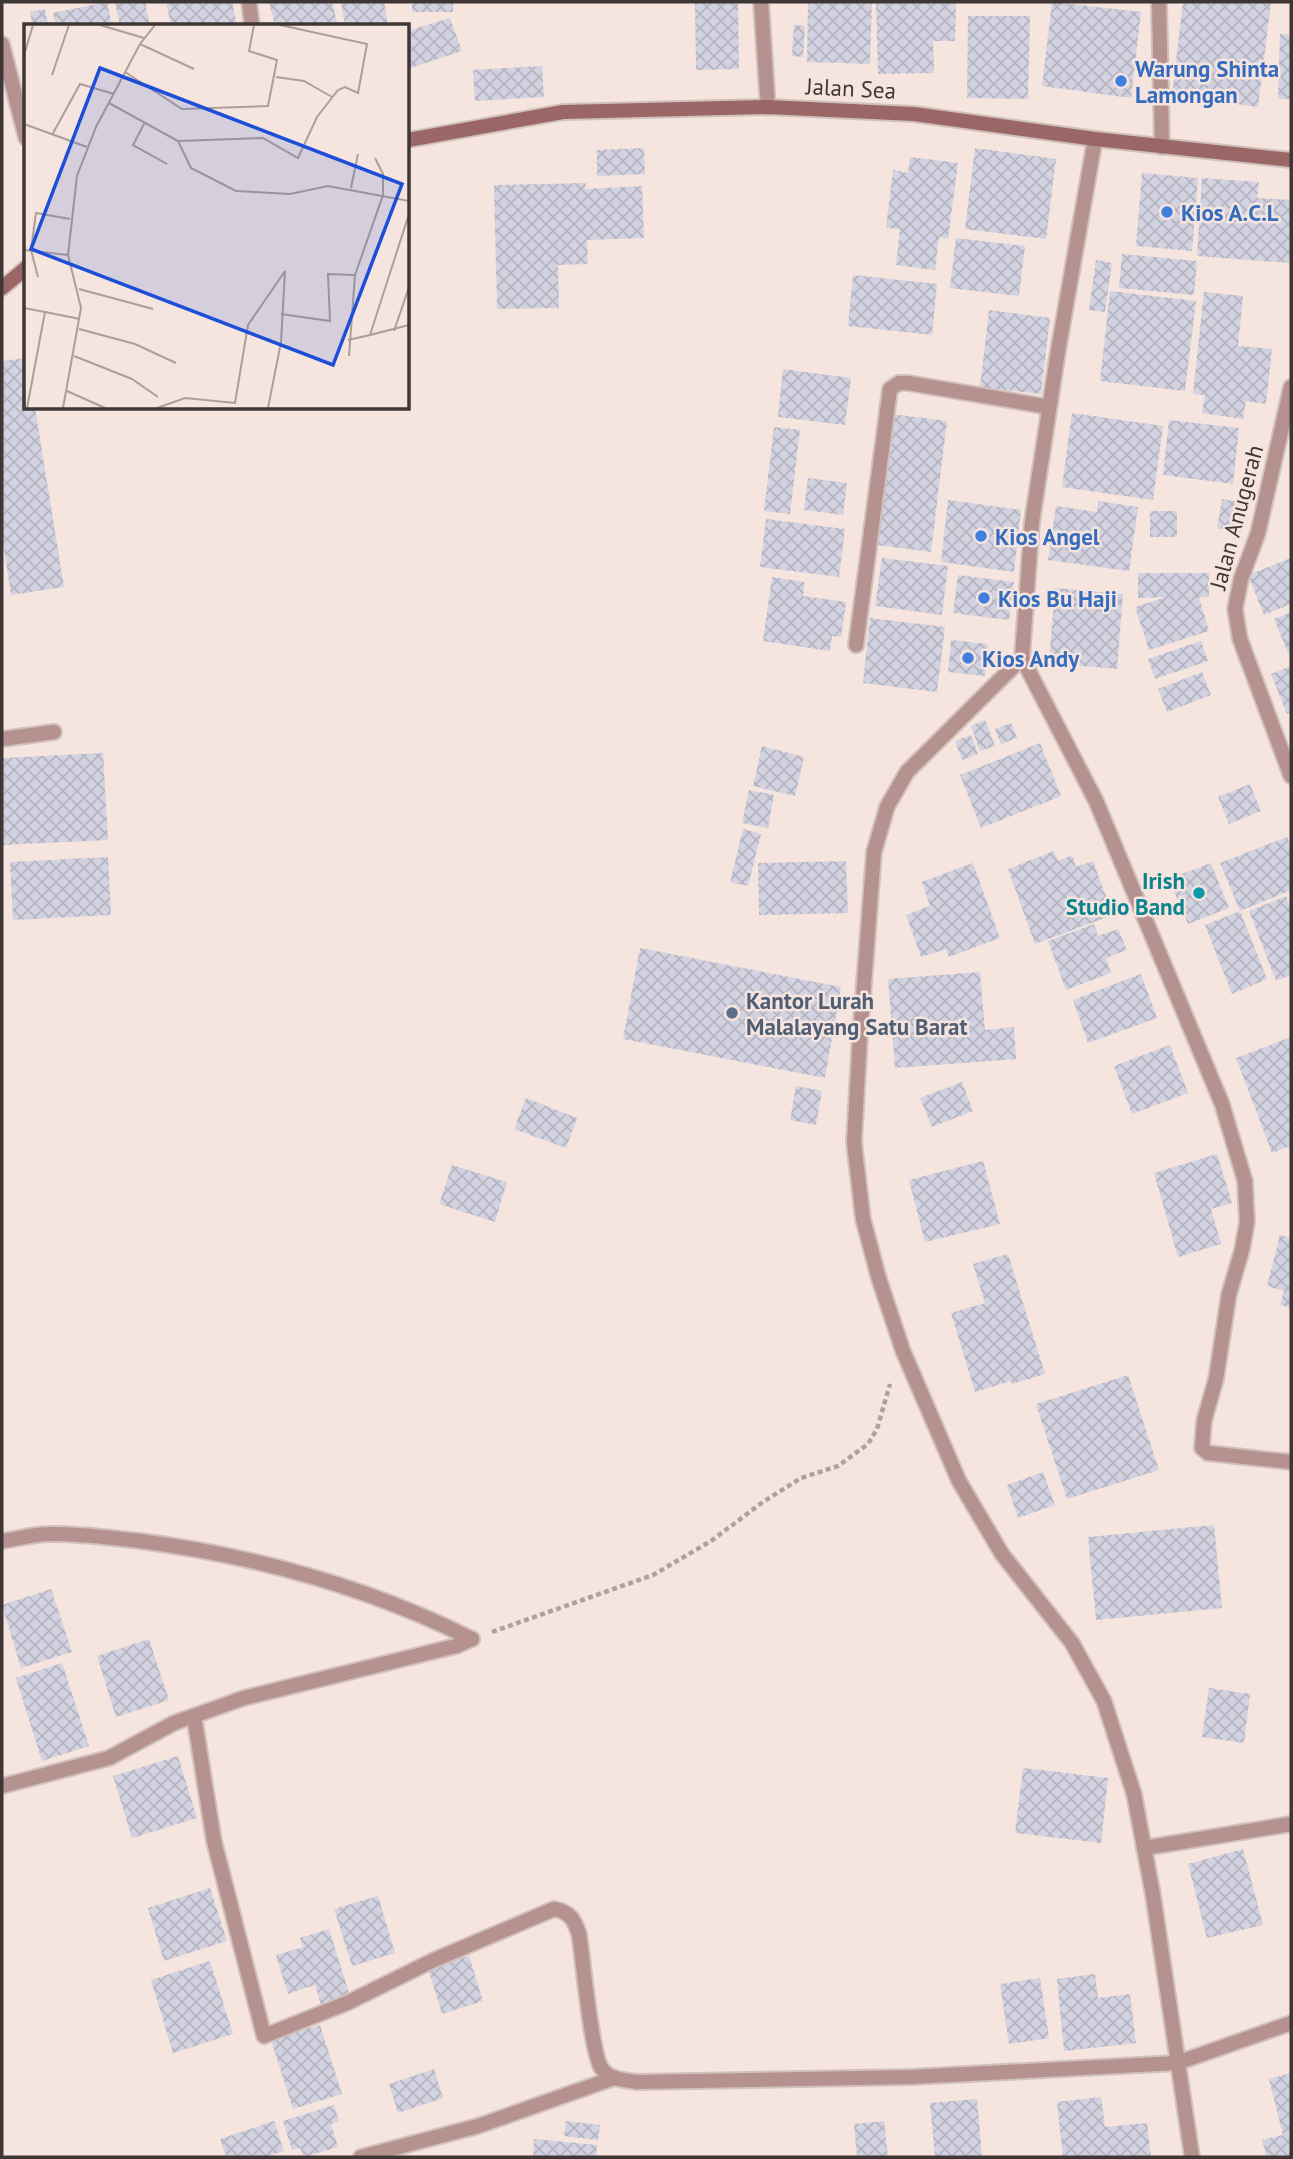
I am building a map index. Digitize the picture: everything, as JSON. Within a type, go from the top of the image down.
[{"type":"main road","name":"Jalan Sea","points":[[410,140],[563,112],[768,107],[914,114],[1095,139],[1291,160]]},
{"type":"main road","points":[[2,288],[24,270]]},
{"type":"street","points":[[249,2],[252,24]]},
{"type":"street","points":[[761,2],[768,107]]},
{"type":"street","points":[[1159,2],[1162,147]]},
{"type":"street","points":[[2,44],[24,130]]},
{"type":"street","points":[[1095,139],[1031,522],[1022,658],[1096,801],[1217,1092],[1245,1181],[1247,1222],[1242,1250],[1228,1294],[1216,1379],[1205,1421],[1202,1447],[1208,1453],[1291,1462]]},
{"type":"street","points":[[856,645],[890,389],[899,383],[908,383],[1049,407]]},
{"type":"street","name":"Jalan Anugerah","points":[[1291,387],[1258,533],[1241,579],[1235,609],[1240,639],[1291,776]]},
{"type":"street","points":[[1022,658],[907,772],[887,807],[874,852],[854,1142],[863,1219],[878,1279],[903,1351],[959,1481],[1002,1554],[1072,1643],[1104,1701],[1134,1794],[1153,1895],[1192,2157]]},
{"type":"street","points":[[2,739],[54,732]]},
{"type":"street","points":[[2,1541],[48,1534],[98,1536],[240,1558],[387,1600],[472,1639]]},
{"type":"street","points":[[2,1786],[109,1758],[174,1723],[244,1698],[456,1646],[472,1639]]},
{"type":"street","points":[[194,1716],[214,1842],[264,2036],[347,2003],[434,1960],[554,1909],[573,1917],[579,1934],[595,2050],[602,2069],[614,2078],[637,2082],[911,2077],[1177,2063],[1291,2023]]},
{"type":"street","points":[[1144,1848],[1291,1824]]},
{"type":"street","points":[[361,2157],[478,2126],[614,2078]]},
{"type":"path","points":[[472,1639],[653,1575],[710,1541],[801,1478],[838,1466],[869,1444],[877,1429],[884,1399],[903,1351]]},
{"type":"building","points":[[107,2],[112,24],[56,24],[53,13]]},
{"type":"building","points":[[115,2],[145,2],[150,24],[120,24]]},
{"type":"building","points":[[166,2],[232,2],[237,24],[171,24]]},
{"type":"building","points":[[269,2],[332,2],[338,24],[274,24]]},
{"type":"building","points":[[341,2],[384,2],[388,24],[345,24]]},
{"type":"building","points":[[412,2],[453,2],[453,12],[412,12]]},
{"type":"building","points":[[695,2],[738,2],[739,69],[696,70]]},
{"type":"building","points":[[808,2],[872,2],[870,64],[807,62]]},
{"type":"building","points":[[876,2],[956,2],[955,41],[933,41],[934,73],[878,74]]},
{"type":"building","points":[[1052,2],[1141,12],[1131,98],[1042,86]]},
{"type":"building","points":[[1183,2],[1271,2],[1258,107],[1172,96]]},
{"type":"building","points":[[45,9],[48,24],[33,24],[30,12]]},
{"type":"building","points":[[968,16],[1030,16],[1028,99],[967,98]]},
{"type":"building","points":[[450,18],[462,51],[410,68],[410,30]]},
{"type":"building","points":[[794,25],[805,26],[803,57],[792,56]]},
{"type":"building","points":[[1280,34],[1291,35],[1291,99],[1278,99]]},
{"type":"building","points":[[542,66],[544,97],[475,101],[473,70]]},
{"type":"building","points":[[644,148],[645,174],[597,176],[597,150]]},
{"type":"building","points":[[975,148],[1056,159],[1046,239],[965,229]]},
{"type":"building","points":[[910,157],[958,163],[948,239],[939,237],[935,270],[896,265],[900,229],[886,228],[893,170],[908,173]]},
{"type":"building","name":"Kios A.C.L","points":[[1142,173],[1198,178],[1192,251],[1136,246]]},
{"type":"building","points":[[1202,178],[1259,182],[1257,198],[1291,200],[1290,263],[1197,256]]},
{"type":"building","points":[[586,183],[585,189],[642,186],[644,238],[587,240],[588,264],[558,265],[559,308],[497,309],[494,185]]},
{"type":"building","points":[[956,238],[1025,246],[1019,296],[950,288]]},
{"type":"building","points":[[1122,254],[1197,261],[1194,295],[1119,288]]},
{"type":"building","points":[[1096,260],[1112,263],[1105,312],[1089,310]]},
{"type":"building","points":[[853,275],[937,284],[932,335],[848,326]]},
{"type":"building","points":[[1110,291],[1196,301],[1185,391],[1100,381]]},
{"type":"building","points":[[1204,292],[1243,296],[1238,346],[1272,349],[1266,404],[1246,401],[1243,419],[1202,413],[1205,395],[1193,394]]},
{"type":"building","points":[[989,310],[1050,318],[1041,394],[980,387]]},
{"type":"building","points":[[24,358],[24,410],[35,410],[64,587],[11,595],[2,535],[2,361]]},
{"type":"building","points":[[783,369],[851,378],[845,425],[778,417]]},
{"type":"building","points":[[1072,413],[1163,426],[1153,500],[1062,487]]},
{"type":"building","points":[[892,414],[947,421],[931,552],[876,545]]},
{"type":"building","points":[[1169,420],[1239,428],[1233,484],[1163,475]]},
{"type":"building","points":[[774,427],[800,430],[790,514],[764,511]]},
{"type":"building","points":[[808,478],[847,483],[843,515],[804,510]]},
{"type":"building","points":[[1222,499],[1245,503],[1241,532],[1217,528]]},
{"type":"building","name":"Kios Angel","points":[[948,500],[1021,510],[1014,572],[941,562]]},
{"type":"building","points":[[1098,501],[1138,507],[1129,571],[1048,560],[1056,506],[1097,512]]},
{"type":"building","points":[[1150,511],[1177,511],[1177,537],[1150,537]]},
{"type":"building","points":[[766,519],[845,529],[839,577],[760,567]]},
{"type":"building","points":[[882,558],[948,566],[942,615],[875,606]]},
{"type":"building","points":[[1291,558],[1291,604],[1264,615],[1248,575]]},
{"type":"building","points":[[1138,573],[1209,573],[1209,597],[1199,597],[1209,631],[1149,650],[1135,607],[1166,597],[1138,598]]},
{"type":"building","name":"Kios Bu Haji","points":[[958,575],[1014,582],[1009,620],[953,613]]},
{"type":"building","points":[[772,577],[805,582],[803,596],[846,602],[841,637],[832,636],[830,651],[763,641]]},
{"type":"building","points":[[1055,588],[1123,594],[1117,669],[1049,663]]},
{"type":"building","points":[[1291,612],[1291,652],[1288,653],[1274,619]]},
{"type":"building","points":[[870,618],[945,627],[937,692],[863,683]]},
{"type":"building","name":"Kios Andy","points":[[951,640],[988,644],[985,676],[948,672]]},
{"type":"building","points":[[1201,641],[1208,661],[1155,679],[1148,659]]},
{"type":"building","points":[[1291,666],[1291,712],[1287,714],[1271,674]]},
{"type":"building","points":[[1202,672],[1211,695],[1167,712],[1158,689]]},
{"type":"building","points":[[985,720],[995,746],[980,751],[971,726]]},
{"type":"building","points":[[1011,723],[1017,738],[1001,744],[995,729]]},
{"type":"building","points":[[971,735],[978,754],[962,760],[955,741]]},
{"type":"building","points":[[1040,743],[1061,796],[981,828],[960,775]]},
{"type":"building","points":[[762,746],[804,757],[795,796],[753,786]]},
{"type":"building","points":[[103,753],[108,840],[2,845],[2,758]]},
{"type":"building","points":[[1250,784],[1261,811],[1229,824],[1218,797]]},
{"type":"building","points":[[749,790],[774,795],[768,828],[742,823]]},
{"type":"building","points":[[743,829],[761,834],[748,886],[730,882]]},
{"type":"building","points":[[1287,837],[1291,848],[1291,890],[1240,911],[1220,863]]},
{"type":"building","points":[[1054,851],[1058,861],[1072,855],[1076,867],[1093,861],[1113,915],[1035,944],[1008,869]]},
{"type":"building","points":[[108,857],[111,915],[13,920],[10,862]]},
{"type":"building","points":[[846,861],[848,913],[759,915],[758,863]]},
{"type":"building","points":[[973,863],[1000,938],[949,957],[946,949],[921,957],[906,915],[930,906],[922,882]]},
{"type":"building","name":"Irish Studio Band","points":[[1211,863],[1229,908],[1188,924],[1169,879]]},
{"type":"building","points":[[1286,896],[1291,908],[1291,975],[1276,981],[1249,911]]},
{"type":"building","points":[[1240,911],[1267,979],[1232,994],[1205,925]]},
{"type":"building","points":[[1094,924],[1098,936],[1118,929],[1127,950],[1106,958],[1111,973],[1066,990],[1048,941]]},
{"type":"building","name":"Kantor Lurah Malalayang Satu Barat","points":[[640,948],[841,987],[825,1078],[623,1039]]},
{"type":"building","points":[[980,972],[985,1030],[1014,1027],[1016,1059],[895,1068],[888,979]]},
{"type":"building","points":[[1141,974],[1157,1018],[1088,1043],[1073,1000]]},
{"type":"building","points":[[1291,1037],[1291,1146],[1272,1153],[1236,1058]]},
{"type":"building","points":[[1170,1045],[1188,1093],[1132,1114],[1114,1066]]},
{"type":"building","points":[[962,1082],[973,1111],[932,1127],[920,1098]]},
{"type":"building","points":[[796,1086],[822,1091],[816,1125],[790,1120]]},
{"type":"building","points":[[526,1098],[577,1118],[566,1148],[514,1129]]},
{"type":"building","points":[[1217,1154],[1232,1203],[1211,1209],[1221,1244],[1178,1257],[1154,1173]]},
{"type":"building","points":[[983,1161],[1000,1224],[925,1242],[909,1180]]},
{"type":"building","points":[[452,1165],[507,1182],[495,1222],[439,1204]]},
{"type":"building","points":[[1280,1235],[1291,1238],[1291,1308],[1280,1305],[1284,1291],[1267,1286]]},
{"type":"building","points":[[1008,1254],[1045,1374],[975,1392],[951,1313],[985,1303],[973,1264]]},
{"type":"building","points":[[1128,1375],[1159,1470],[1067,1499],[1036,1404]]},
{"type":"building","points":[[1043,1472],[1055,1505],[1018,1518],[1007,1485]]},
{"type":"building","points":[[1214,1525],[1222,1608],[1096,1620],[1088,1537]]},
{"type":"building","points":[[51,1589],[72,1652],[21,1668],[2,1605]]},
{"type":"building","points":[[149,1639],[169,1700],[116,1717],[97,1656]]},
{"type":"building","points":[[62,1663],[89,1746],[42,1761],[16,1678]]},
{"type":"building","points":[[1209,1688],[1250,1694],[1244,1743],[1202,1737]]},
{"type":"building","points":[[178,1756],[197,1818],[132,1838],[113,1776]]},
{"type":"building","points":[[1023,1768],[1108,1778],[1101,1843],[1015,1833]]},
{"type":"building","points":[[1243,1849],[1263,1925],[1207,1938],[1188,1864]]},
{"type":"building","points":[[210,1888],[227,1941],[164,1961],[148,1908]]},
{"type":"building","points":[[378,1896],[395,1953],[352,1966],[334,1909]]},
{"type":"building","points":[[329,1929],[350,1996],[321,2005],[315,1985],[288,1994],[276,1955],[303,1947],[300,1938]]},
{"type":"building","points":[[469,1956],[483,2001],[442,2014],[428,1968]]},
{"type":"building","points":[[210,1961],[233,2034],[173,2053],[151,1980]]},
{"type":"building","points":[[1095,1974],[1098,1998],[1130,1994],[1136,2043],[1064,2051],[1057,1979]]},
{"type":"building","points":[[1040,1978],[1049,2038],[1009,2044],[1000,1984]]},
{"type":"building","points":[[320,2025],[342,2094],[293,2109],[271,2040]]},
{"type":"building","points":[[434,2069],[443,2098],[398,2113],[389,2084]]},
{"type":"building","points":[[1291,2073],[1291,2157],[1267,2157],[1262,2140],[1283,2135],[1269,2079]]},
{"type":"building","points":[[1101,2097],[1105,2127],[1147,2123],[1151,2157],[1063,2157],[1057,2102]]},
{"type":"building","points":[[977,2099],[982,2157],[935,2157],[930,2103]]},
{"type":"building","points":[[334,2105],[339,2121],[331,2124],[338,2147],[304,2157],[300,2148],[292,2150],[283,2121]]},
{"type":"building","points":[[274,2121],[284,2151],[265,2157],[226,2157],[220,2139]]},
{"type":"building","points":[[566,2121],[600,2125],[598,2140],[564,2136]]},
{"type":"building","points":[[884,2121],[888,2157],[857,2157],[854,2124]]},
{"type":"building","points":[[534,2139],[597,2145],[596,2157],[533,2157]]},
{"type":"place","name":"Warung Shinta Lamongan","points":[[1121,81]]},
{"type":"place","name":"Kios A.C.L","points":[[1167,212]]},
{"type":"place","name":"Kios Angel","points":[[981,536]]},
{"type":"place","name":"Kios Bu Haji","points":[[984,598]]},
{"type":"place","name":"Kios Andy","points":[[968,658]]},
{"type":"place","name":"Irish Studio Band","points":[[1199,893]]},
{"type":"place","name":"Kantor Lurah Malalayang Satu Barat","points":[[732,1013]]}]
